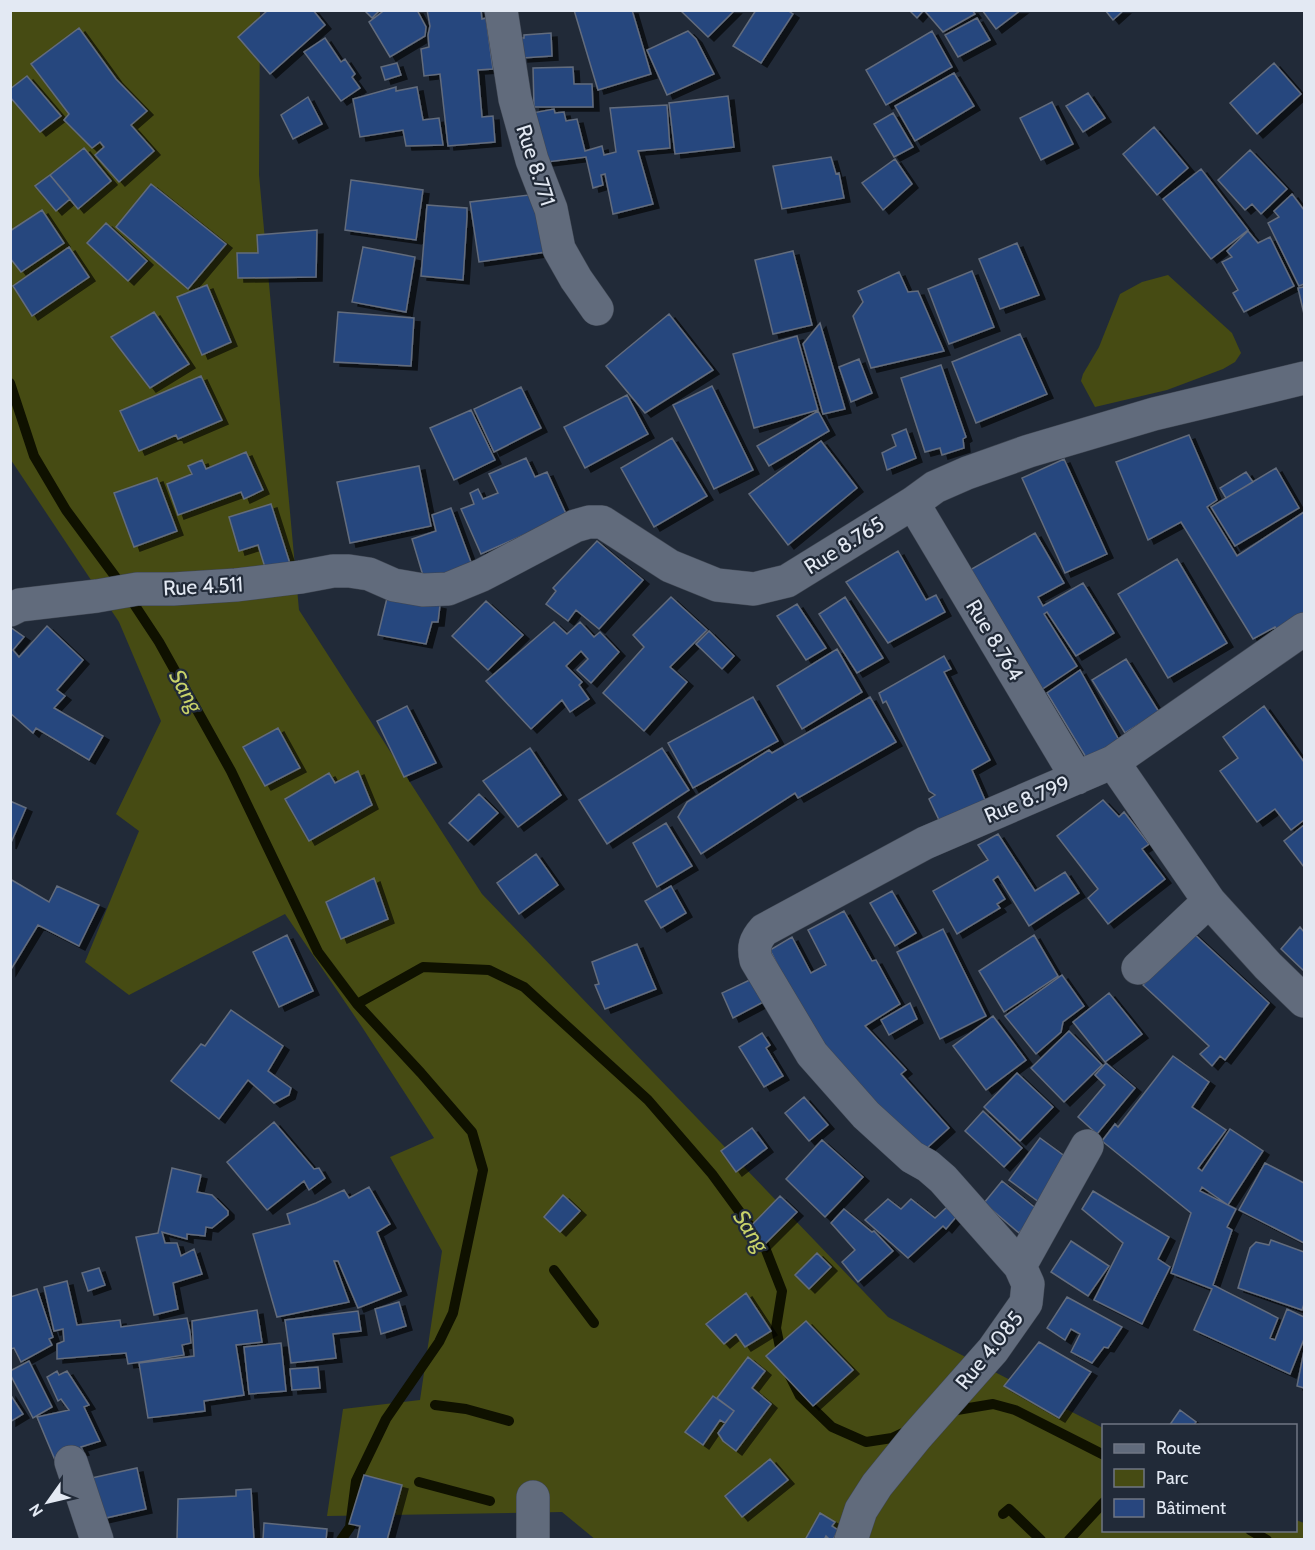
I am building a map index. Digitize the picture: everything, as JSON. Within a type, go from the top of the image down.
[{"type":"street","name":"Rue 8.771","points":[[501,10],[515,99],[532,160],[551,209],[559,249],[597,309]]},
{"type":"street","name":"Rue 8.765","points":[[394,585],[423,590],[448,589],[482,575],[575,526],[589,522],[602,522],[670,566],[717,585],[754,589],[787,580],[913,503],[935,487],[967,473],[1029,451],[1154,414],[1305,378]]},
{"type":"street","name":"Rue 8.764","points":[[913,503],[1077,778]]},
{"type":"street","name":"Rue 4.511","points":[[10,609],[20,605],[137,589],[236,585],[333,571],[369,574],[394,585]]},
{"type":"street","name":"Rue 8.799","points":[[1020,1266],[943,1179],[928,1166],[912,1157],[866,1115],[812,1054],[756,960],[753,948],[757,938],[764,930],[925,843],[1113,762],[1305,629]]},
{"type":"street","points":[[1113,762],[1209,901],[1268,966],[1305,1001]]},
{"type":"street","points":[[1138,968],[1209,901]]},
{"type":"street","points":[[1020,1266],[1088,1146]]},
{"type":"street","name":"Rue 4.085","points":[[851,1539],[861,1510],[877,1485],[993,1350],[1026,1303],[1028,1284],[1020,1266]]},
{"type":"street","points":[[71,1462],[97,1539]]},
{"type":"street","points":[[533,1497],[533,1539]]},
{"type":"green space","points":[[10,11],[260,11],[259,175],[299,610],[482,894],[888,1317],[1102,1427],[1102,1532],[1297,1532],[1297,1520],[1304,1523],[1304,1539],[596,1540],[562,1512],[327,1516],[343,1409],[420,1400],[442,1251],[390,1157],[434,1138],[285,914],[129,995],[85,962],[139,831],[116,814],[161,721],[119,622],[11,460]]},
{"type":"green space","points":[[1168,275],[1232,333],[1241,353],[1235,362],[1223,369],[1167,390],[1095,407],[1081,381],[1099,347],[1120,294],[1142,282]]},
{"type":"building","points":[[268,10],[313,10],[325,25],[270,74],[238,37]]},
{"type":"building","points":[[364,10],[376,10],[378,12],[372,18]]},
{"type":"building","points":[[381,10],[417,10],[426,27],[425,36],[390,57],[369,22],[382,12]]},
{"type":"building","points":[[427,10],[481,10],[482,19],[486,18],[493,69],[478,70],[482,117],[493,116],[495,142],[448,146],[440,74],[424,76],[421,49],[429,47],[430,26]]},
{"type":"building","points":[[574,10],[632,10],[651,74],[598,90]]},
{"type":"building","points":[[680,10],[735,10],[708,37]]},
{"type":"building","points":[[756,10],[787,10],[793,14],[761,63],[733,46]]},
{"type":"building","points":[[909,10],[924,10],[917,18]]},
{"type":"building","points":[[924,10],[972,10],[975,14],[943,32]]},
{"type":"building","points":[[982,10],[1021,10],[996,29]]},
{"type":"building","points":[[1105,10],[1124,10],[1113,20]]},
{"type":"building","points":[[977,18],[990,40],[958,57],[945,35]]},
{"type":"building","points":[[79,28],[116,79],[147,111],[131,125],[154,151],[119,182],[95,155],[104,147],[100,142],[92,148],[64,120],[69,114],[31,64]]},
{"type":"building","points":[[688,31],[696,39],[714,74],[667,95],[647,50]]},
{"type":"building","points":[[932,31],[952,67],[886,105],[866,70]]},
{"type":"building","points":[[551,33],[552,56],[522,58],[521,38],[524,38],[524,35]]},
{"type":"building","points":[[325,38],[341,62],[345,59],[355,74],[352,77],[360,88],[341,101],[304,52]]},
{"type":"building","points":[[397,63],[401,75],[385,80],[381,67]]},
{"type":"building","points":[[1274,63],[1301,94],[1257,134],[1230,103]]},
{"type":"building","points":[[573,67],[574,84],[592,84],[593,107],[534,107],[533,68]]},
{"type":"building","points":[[954,73],[974,106],[915,141],[895,106]]},
{"type":"building","points":[[27,76],[61,116],[40,132],[10,97],[10,89]]},
{"type":"building","points":[[396,87],[396,91],[417,87],[423,120],[439,118],[443,145],[406,146],[403,130],[360,137],[353,99]]},
{"type":"building","points":[[1088,93],[1105,118],[1083,132],[1066,106]]},
{"type":"building","points":[[728,96],[734,147],[675,154],[669,103]]},
{"type":"building","points":[[308,97],[322,124],[293,139],[281,115]]},
{"type":"building","points":[[1052,102],[1073,144],[1041,160],[1020,118]]},
{"type":"building","points":[[667,105],[670,148],[638,151],[653,204],[613,214],[605,174],[601,175],[603,185],[593,188],[586,157],[539,163],[532,113],[554,109],[555,113],[564,112],[566,121],[577,119],[585,151],[602,146],[604,155],[616,152],[610,108]]},
{"type":"building","points":[[893,113],[913,147],[894,157],[874,124]]},
{"type":"building","points":[[1154,127],[1188,168],[1157,195],[1123,154]]},
{"type":"building","points":[[84,148],[111,181],[78,209],[50,175]]},
{"type":"building","points":[[1250,150],[1287,189],[1261,214],[1252,204],[1245,210],[1218,180]]},
{"type":"building","points":[[831,157],[836,174],[839,173],[844,198],[782,209],[773,166]]},
{"type":"building","points":[[895,159],[912,184],[883,210],[862,183]]},
{"type":"building","points":[[1201,169],[1248,230],[1211,259],[1163,199]]},
{"type":"building","points":[[50,175],[70,199],[56,211],[35,186]]},
{"type":"building","points":[[351,180],[423,190],[416,240],[345,230]]},
{"type":"building","points":[[151,184],[226,244],[188,289],[116,227]]},
{"type":"building","points":[[538,194],[546,252],[479,262],[470,202]]},
{"type":"building","points":[[1292,194],[1304,210],[1304,284],[1299,286],[1268,223],[1279,217],[1274,211]]},
{"type":"building","points":[[427,205],[467,208],[463,280],[421,276]]},
{"type":"building","points":[[42,210],[64,243],[21,272],[10,258],[10,231]]},
{"type":"building","points":[[106,223],[147,261],[128,281],[87,243]]},
{"type":"building","points":[[317,230],[316,277],[238,278],[237,253],[258,253],[257,235]]},
{"type":"building","points":[[1248,231],[1258,243],[1270,237],[1294,286],[1244,312],[1233,293],[1238,290],[1222,262],[1232,257],[1227,251]]},
{"type":"building","points":[[1017,243],[1039,295],[1000,309],[979,259]]},
{"type":"building","points":[[69,247],[89,277],[32,316],[13,286]]},
{"type":"building","points":[[363,247],[415,257],[406,312],[352,302]]},
{"type":"building","points":[[793,251],[812,325],[773,334],[755,260]]},
{"type":"building","points":[[972,271],[994,327],[949,344],[928,289]]},
{"type":"building","points":[[899,272],[908,292],[918,291],[944,351],[871,368],[853,316],[863,302],[858,291]]},
{"type":"building","points":[[207,285],[231,342],[202,355],[177,297]]},
{"type":"building","points":[[1304,287],[1304,314],[1298,288]]},
{"type":"building","points":[[154,312],[189,364],[150,388],[111,337]]},
{"type":"building","points":[[338,312],[414,318],[411,366],[334,362]]},
{"type":"building","points":[[669,314],[713,370],[645,413],[606,366]]},
{"type":"building","points":[[820,323],[845,409],[823,414],[803,344]]},
{"type":"building","points":[[1020,334],[1047,394],[976,423],[952,362]]},
{"type":"building","points":[[797,336],[818,410],[754,428],[733,354]]},
{"type":"building","points":[[859,359],[872,393],[851,402],[839,367]]},
{"type":"building","points":[[941,365],[966,437],[963,439],[964,448],[942,455],[940,448],[925,452],[901,378]]},
{"type":"building","points":[[201,376],[222,420],[178,439],[176,435],[139,451],[120,411]]},
{"type":"building","points":[[712,386],[753,470],[714,489],[673,405]]},
{"type":"building","points":[[521,387],[541,428],[494,452],[474,409]]},
{"type":"building","points":[[627,395],[648,434],[585,468],[564,427]]},
{"type":"building","points":[[471,410],[495,460],[454,480],[430,428]]},
{"type":"building","points":[[818,411],[829,431],[769,466],[757,446]]},
{"type":"building","points":[[906,429],[916,458],[887,470],[882,453],[896,446],[892,435]]},
{"type":"building","points":[[1189,435],[1217,500],[1207,507],[1237,556],[1304,512],[1304,615],[1279,632],[1275,627],[1253,639],[1181,522],[1148,540],[1116,462]]},
{"type":"building","points":[[672,438],[707,496],[654,527],[621,468]]},
{"type":"building","points":[[821,441],[857,488],[788,545],[749,494]]},
{"type":"building","points":[[246,452],[263,490],[244,499],[241,492],[178,515],[167,484],[192,474],[188,466],[202,460],[206,469]]},
{"type":"building","points":[[526,458],[535,477],[547,472],[567,516],[481,554],[461,509],[474,504],[470,493],[478,489],[483,499],[498,493],[489,474]]},
{"type":"building","points":[[1064,459],[1107,554],[1065,573],[1022,478]]},
{"type":"building","points":[[419,466],[431,526],[350,543],[337,482]]},
{"type":"building","points":[[1276,468],[1299,508],[1235,546],[1211,507]]},
{"type":"building","points":[[1246,472],[1253,482],[1226,498],[1220,488]]},
{"type":"building","points":[[157,478],[177,531],[134,547],[114,493]]},
{"type":"building","points":[[271,504],[292,570],[268,577],[258,545],[239,551],[229,517]]},
{"type":"building","points":[[451,508],[475,573],[427,589],[412,539],[436,531],[432,515]]},
{"type":"building","points":[[1035,533],[1064,583],[1038,597],[1043,606],[1083,583],[1114,633],[1076,656],[1047,612],[1044,614],[1077,666],[1038,692],[970,570]]},
{"type":"building","points":[[597,541],[643,580],[599,629],[576,610],[568,621],[546,604],[556,591],[553,588]]},
{"type":"building","points":[[898,551],[926,600],[936,595],[945,612],[888,643],[846,582]]},
{"type":"building","points":[[1177,559],[1227,643],[1168,678],[1118,594]]},
{"type":"building","points":[[388,594],[440,605],[438,622],[432,622],[426,644],[378,635]]},
{"type":"building","points":[[671,597],[707,630],[670,667],[687,682],[644,731],[603,693],[644,647],[633,635]]},
{"type":"building","points":[[845,597],[883,658],[857,673],[819,614]]},
{"type":"building","points":[[486,601],[523,635],[488,670],[452,636]]},
{"type":"building","points":[[797,604],[826,648],[806,660],[777,616]]},
{"type":"building","points":[[554,622],[567,634],[580,622],[594,637],[600,632],[619,652],[591,683],[577,670],[588,659],[581,651],[566,666],[582,682],[579,685],[589,699],[570,712],[562,700],[531,729],[486,681]]},
{"type":"building","points":[[47,626],[83,660],[57,690],[65,696],[54,708],[103,736],[89,760],[36,728],[33,733],[10,713],[10,627],[24,637],[13,650],[19,657]]},
{"type":"building","points":[[709,631],[734,656],[722,669],[696,644]]},
{"type":"building","points":[[837,649],[862,692],[802,729],[777,686]]},
{"type":"building","points":[[944,656],[951,669],[944,672],[990,760],[972,770],[985,800],[940,822],[929,799],[935,795],[929,791],[886,701],[883,703],[879,693]]},
{"type":"building","points":[[1126,659],[1159,712],[1125,733],[1092,680]]},
{"type":"building","points":[[1080,670],[1119,740],[1087,759],[1047,693]]},
{"type":"building","points":[[753,697],[778,741],[693,788],[668,743]]},
{"type":"building","points":[[870,697],[896,742],[798,798],[795,793],[701,854],[678,817],[687,802],[769,750],[772,753]]},
{"type":"building","points":[[407,706],[436,763],[404,777],[377,721]]},
{"type":"building","points":[[1264,706],[1304,762],[1304,820],[1291,830],[1275,809],[1257,822],[1220,771],[1238,758],[1223,737]]},
{"type":"building","points":[[278,728],[300,768],[265,786],[243,747]]},
{"type":"building","points":[[530,748],[561,795],[518,827],[483,781]]},
{"type":"building","points":[[662,748],[689,790],[607,844],[579,800]]},
{"type":"building","points":[[358,771],[372,805],[309,841],[285,799],[329,773],[335,783]]},
{"type":"building","points":[[479,794],[498,813],[468,841],[449,823]]},
{"type":"building","points":[[1103,800],[1119,817],[1124,812],[1149,844],[1142,849],[1165,879],[1108,924],[1088,898],[1098,889],[1057,836]]},
{"type":"building","points":[[10,801],[26,808],[10,845]]},
{"type":"building","points":[[666,823],[692,866],[657,887],[633,843]]},
{"type":"building","points":[[1304,825],[1304,867],[1284,841]]},
{"type":"building","points":[[998,834],[1035,891],[1065,872],[1079,893],[1029,926],[998,876],[993,880],[1005,899],[997,904],[1000,908],[957,934],[933,891],[988,860],[978,845]]},
{"type":"building","points":[[536,854],[558,885],[519,914],[497,883]]},
{"type":"building","points":[[374,878],[388,919],[341,939],[326,902]]},
{"type":"building","points":[[10,879],[49,902],[57,886],[99,905],[79,946],[38,925],[10,971]]},
{"type":"building","points":[[671,886],[686,913],[661,928],[645,901]]},
{"type":"building","points":[[892,891],[916,933],[895,946],[870,903]]},
{"type":"building","points":[[844,911],[872,961],[876,960],[900,1004],[865,1026],[906,1070],[901,1074],[949,1128],[917,1157],[823,1055],[770,950],[792,937],[811,973],[826,965],[808,930]]},
{"type":"building","points":[[1300,927],[1304,932],[1304,971],[1281,949]]},
{"type":"building","points":[[943,929],[986,1016],[940,1039],[897,952]]},
{"type":"building","points":[[1191,931],[1269,1003],[1225,1060],[1220,1056],[1212,1066],[1200,1054],[1209,1046],[1143,985]]},
{"type":"building","points":[[287,935],[313,991],[279,1007],[253,952]]},
{"type":"building","points":[[1034,935],[1058,976],[1004,1012],[979,971]]},
{"type":"building","points":[[637,944],[656,989],[605,1009],[595,985],[599,984],[592,962]]},
{"type":"building","points":[[1062,975],[1084,1006],[1063,1022],[1061,1032],[1036,1054],[1005,1016]]},
{"type":"building","points":[[756,977],[767,1000],[733,1018],[722,993]]},
{"type":"building","points":[[1109,993],[1142,1034],[1105,1062],[1073,1022]]},
{"type":"building","points":[[910,1003],[917,1019],[889,1035],[881,1020]]},
{"type":"building","points":[[231,1010],[283,1046],[268,1071],[291,1088],[289,1095],[274,1103],[248,1080],[219,1119],[171,1081],[201,1044],[205,1046]]},
{"type":"building","points":[[993,1016],[1026,1060],[986,1090],[953,1046]]},
{"type":"building","points":[[1069,1031],[1102,1065],[1064,1102],[1031,1068]]},
{"type":"building","points":[[762,1033],[770,1045],[766,1048],[783,1076],[764,1087],[739,1047]]},
{"type":"building","points":[[1173,1056],[1209,1082],[1192,1107],[1226,1130],[1198,1168],[1202,1171],[1230,1129],[1263,1151],[1228,1205],[1236,1209],[1227,1227],[1232,1230],[1213,1285],[1278,1318],[1270,1338],[1275,1340],[1287,1309],[1304,1317],[1304,1339],[1290,1374],[1194,1330],[1212,1289],[1171,1273],[1191,1213],[1102,1141],[1115,1124],[1118,1127]],"holes":[[[1202,1187],[1228,1205],[1200,1191]]]},
{"type":"building","points":[[1106,1063],[1135,1088],[1097,1134],[1078,1117],[1105,1085],[1095,1075]]},
{"type":"building","points":[[1017,1073],[1053,1107],[1020,1141],[984,1107]]},
{"type":"building","points":[[804,1097],[828,1125],[809,1141],[785,1113]]},
{"type":"building","points":[[983,1111],[1022,1148],[1004,1167],[965,1131]]},
{"type":"building","points":[[274,1122],[314,1169],[319,1168],[325,1178],[309,1190],[304,1181],[267,1210],[227,1162]]},
{"type":"building","points":[[752,1128],[767,1148],[736,1172],[721,1151]]},
{"type":"building","points":[[1040,1138],[1074,1163],[1043,1205],[1009,1180]]},
{"type":"building","points":[[822,1140],[863,1177],[825,1217],[786,1179]]},
{"type":"building","points":[[1265,1163],[1304,1183],[1304,1243],[1239,1210]]},
{"type":"building","points":[[172,1168],[201,1175],[197,1192],[212,1195],[228,1211],[228,1215],[212,1228],[206,1227],[205,1236],[187,1234],[187,1239],[162,1232],[165,1243],[177,1243],[181,1256],[194,1249],[202,1274],[173,1283],[178,1309],[154,1315],[136,1237],[158,1233]]},
{"type":"building","points":[[1002,1181],[1038,1210],[1019,1233],[984,1203]]},
{"type":"building","points":[[369,1187],[390,1224],[377,1232],[401,1291],[358,1308],[338,1261],[334,1261],[349,1302],[277,1317],[253,1234],[290,1224],[287,1214],[344,1190],[349,1198]]},
{"type":"building","points":[[1093,1191],[1169,1237],[1158,1259],[1170,1267],[1142,1324],[1094,1300],[1123,1243],[1082,1209]]},
{"type":"building","points":[[563,1195],[580,1211],[560,1232],[544,1217]]},
{"type":"building","points":[[780,1196],[797,1212],[761,1248],[745,1232]]},
{"type":"building","points":[[888,1199],[901,1209],[911,1199],[935,1218],[946,1208],[957,1216],[946,1229],[943,1226],[908,1258],[865,1220]]},
{"type":"building","points":[[844,1209],[872,1232],[874,1231],[893,1251],[858,1282],[842,1262],[855,1250],[831,1223]]},
{"type":"building","points":[[1271,1240],[1304,1252],[1302,1310],[1238,1288],[1250,1248],[1256,1242],[1269,1245]]},
{"type":"building","points":[[1071,1241],[1109,1266],[1088,1296],[1051,1272]]},
{"type":"building","points":[[817,1253],[831,1267],[809,1289],[795,1275]]},
{"type":"building","points":[[99,1268],[105,1285],[88,1291],[82,1273]]},
{"type":"building","points":[[67,1281],[77,1325],[120,1320],[121,1327],[187,1318],[191,1343],[182,1345],[184,1355],[128,1364],[126,1353],[57,1359],[57,1344],[64,1341],[63,1329],[54,1331],[44,1287]]},
{"type":"building","points":[[37,1289],[53,1337],[49,1339],[52,1345],[21,1362],[14,1348],[10,1349],[10,1297]]},
{"type":"building","points":[[746,1293],[771,1331],[745,1347],[736,1334],[724,1344],[706,1324]]},
{"type":"building","points":[[1067,1297],[1122,1327],[1108,1348],[1104,1347],[1092,1363],[1071,1352],[1080,1334],[1071,1329],[1065,1340],[1047,1328]]},
{"type":"building","points":[[399,1302],[406,1326],[381,1334],[375,1309]]},
{"type":"building","points":[[257,1310],[262,1342],[236,1345],[244,1395],[204,1401],[205,1411],[148,1418],[139,1363],[194,1356],[192,1321]]},
{"type":"building","points":[[358,1311],[361,1331],[333,1334],[336,1358],[291,1363],[285,1320]]},
{"type":"building","points":[[806,1321],[853,1370],[813,1406],[766,1356]]},
{"type":"building","points":[[1039,1342],[1091,1372],[1059,1418],[1004,1386]]},
{"type":"building","points":[[281,1343],[286,1391],[249,1394],[244,1347]]},
{"type":"building","points":[[1304,1351],[1304,1388],[1297,1386]]},
{"type":"building","points":[[748,1357],[765,1371],[752,1388],[771,1404],[736,1451],[723,1441],[718,1433],[734,1411],[717,1398]]},
{"type":"building","points":[[29,1361],[52,1407],[33,1418],[10,1374],[10,1371]]},
{"type":"building","points":[[318,1367],[320,1388],[292,1390],[290,1369]]},
{"type":"building","points":[[57,1371],[59,1375],[67,1371],[89,1405],[84,1407],[100,1441],[81,1447],[83,1451],[55,1460],[37,1417],[69,1410],[61,1399],[58,1401],[47,1377]]},
{"type":"building","points":[[10,1394],[23,1414],[10,1422]]},
{"type":"building","points":[[713,1396],[734,1411],[725,1423],[720,1420],[703,1445],[685,1432]]},
{"type":"building","points":[[1180,1410],[1196,1422],[1194,1424],[1170,1424]]},
{"type":"building","points":[[770,1459],[788,1480],[742,1517],[725,1496]]},
{"type":"building","points":[[137,1468],[146,1509],[97,1520],[87,1479]]},
{"type":"building","points":[[364,1475],[402,1485],[387,1540],[357,1540],[360,1526],[349,1524]]},
{"type":"building","points":[[251,1489],[254,1540],[177,1540],[178,1499],[236,1496],[236,1490]]},
{"type":"building","points":[[820,1513],[835,1522],[832,1526],[838,1530],[833,1540],[826,1536],[824,1540],[805,1540]]},
{"type":"building","points":[[264,1523],[327,1529],[326,1540],[263,1540]]},
{"type":"waterway","name":"Sang","points":[[10,383],[34,456],[66,510],[120,583],[159,642],[231,771],[318,952],[357,1004],[472,1132],[483,1170],[453,1313],[439,1342],[386,1419],[356,1481],[350,1527],[341,1540]]},
{"type":"waterway","name":"Sang","points":[[357,1004],[423,967],[489,970],[524,987],[648,1100],[712,1174],[764,1245],[782,1291],[776,1328],[782,1357]]},
{"type":"waterway","points":[[554,1270],[594,1323]]},
{"type":"waterway","name":"Sang","points":[[789,1374],[800,1396],[832,1427],[866,1442],[892,1438],[907,1431]]},
{"type":"waterway","name":"Sang","points":[[951,1411],[993,1404],[1015,1410],[1102,1454]]},
{"type":"waterway","points":[[435,1405],[466,1409],[509,1421]]},
{"type":"waterway","points":[[419,1482],[490,1501]]},
{"type":"waterway","points":[[1069,1540],[1102,1504]]},
{"type":"waterway","points":[[1003,1514],[1009,1509],[1041,1540]]},
{"type":"waterway","name":"Sang","points":[[1253,1532],[1267,1540]]}]
